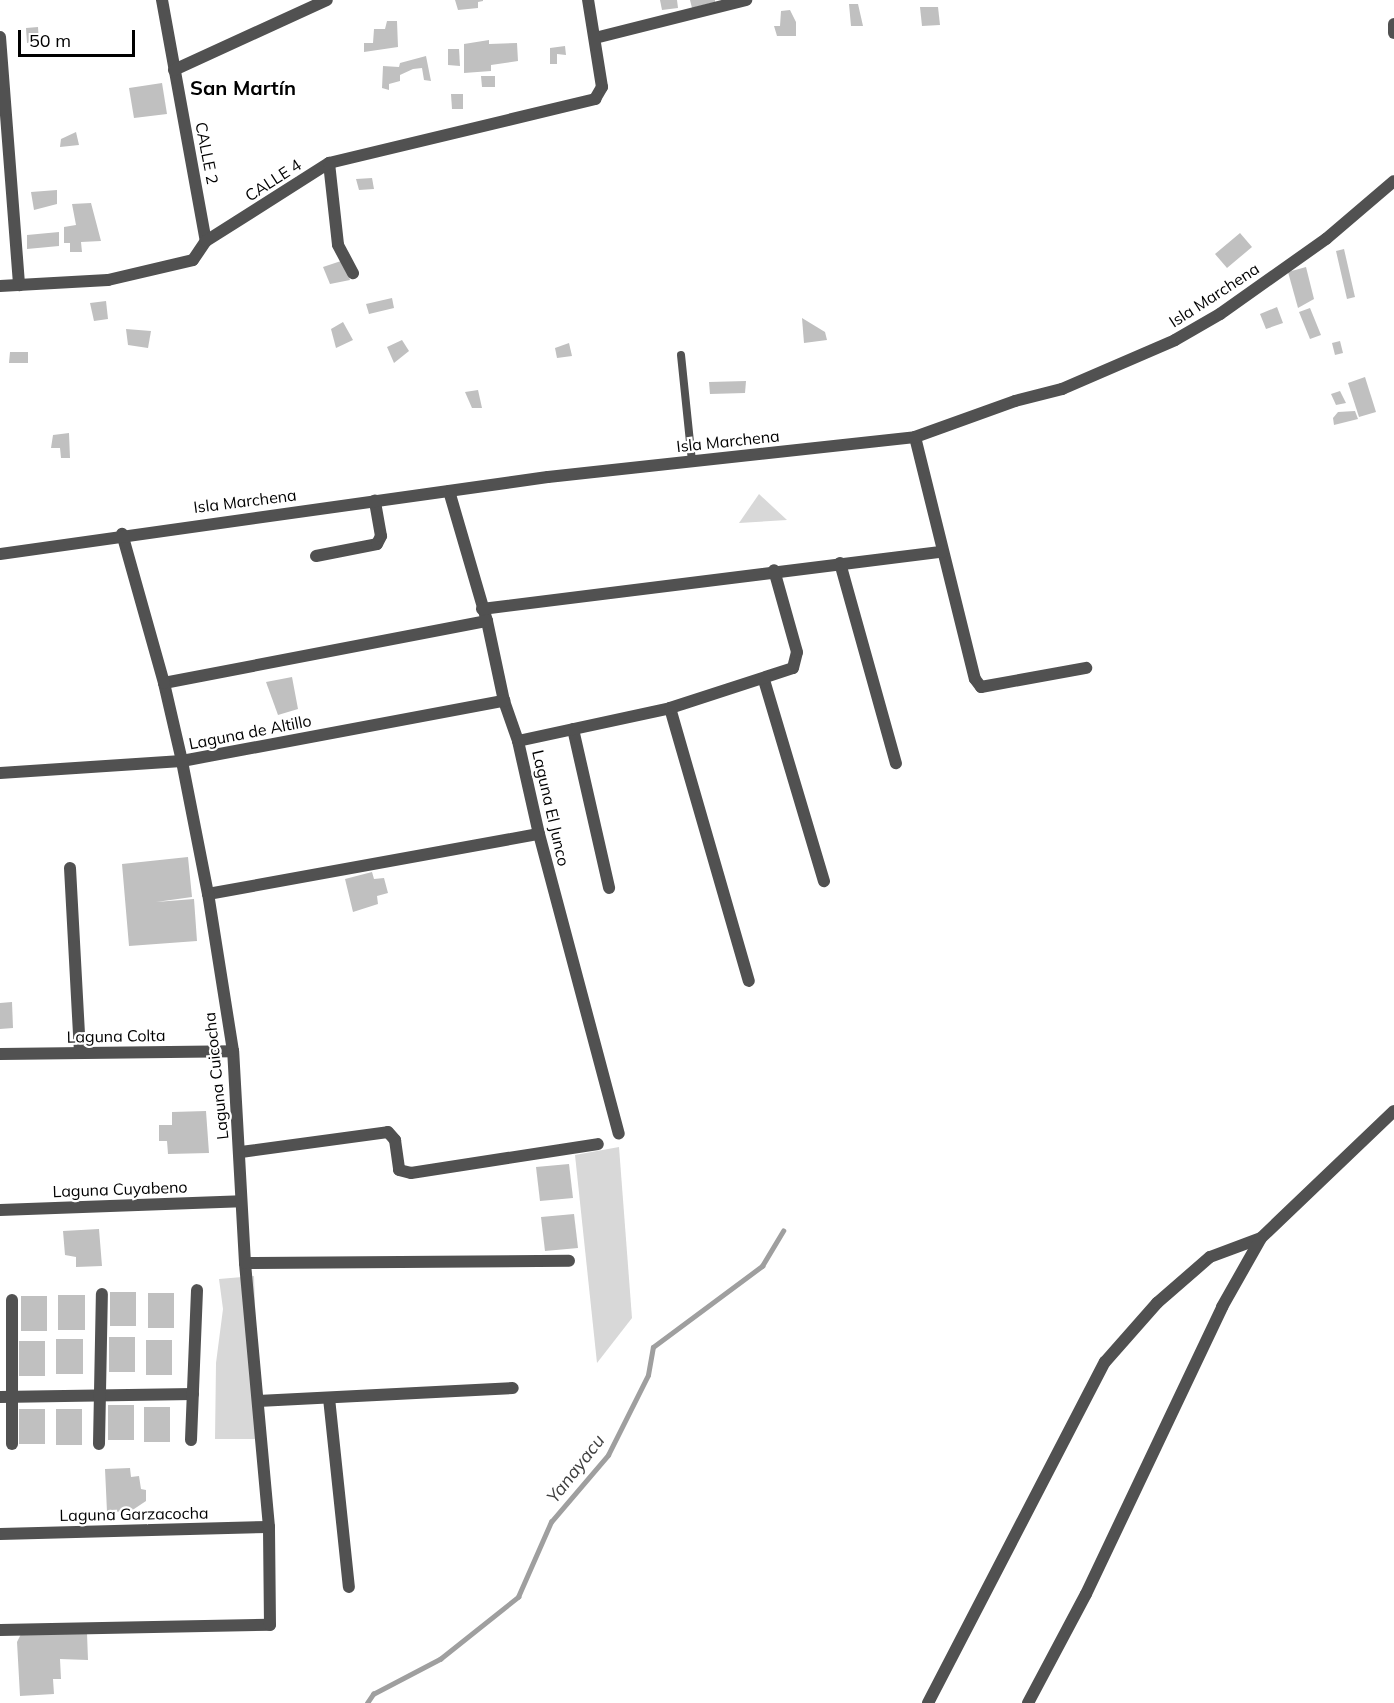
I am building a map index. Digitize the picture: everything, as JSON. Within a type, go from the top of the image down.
[{"type":"street","name":"CALLE 2","points":[[162,0],[206,241]]},
{"type":"street","points":[[174,70],[327,0]]},
{"type":"street","points":[[588,0],[595,38],[746,0]]},
{"type":"street","points":[[1394,24],[1394,33]]},
{"type":"street","points":[[0,37],[18,285]]},
{"type":"street","name":"CALLE 4","points":[[0,286],[108,280],[193,260],[206,241],[329,163],[595,99],[602,90],[595,38]]},
{"type":"street","points":[[329,163],[338,245],[352,273]]},
{"type":"street","name":"Isla Marchena","points":[[0,554],[122,534],[449,491],[692,461],[915,437],[1015,401],[1062,389],[1175,340],[1221,314],[1326,239],[1394,181]]},
{"type":"street","points":[[915,437],[975,679],[981,687],[1086,668]]},
{"type":"street","name":"Laguna El Junco","points":[[449,491],[487,621],[504,701],[518,741],[539,834],[619,1134]]},
{"type":"street","points":[[316,556],[377,544],[381,536],[375,501]]},
{"type":"street","name":"Laguna Cuicocha","points":[[0,1630],[270,1625],[270,1527],[245,1263],[241,1152],[233,1051],[208,894],[182,761],[164,683],[122,534]]},
{"type":"street","points":[[482,609],[774,570],[942,552]]},
{"type":"street","points":[[840,563],[896,763]]},
{"type":"street","points":[[518,741],[670,708],[764,680],[794,668],[797,652],[774,570]]},
{"type":"street","points":[[164,683],[487,621]]},
{"type":"street","points":[[764,680],[824,881]]},
{"type":"street","name":"Laguna de Altillo","points":[[0,773],[182,761],[504,701]]},
{"type":"street","points":[[670,708],[749,981]]},
{"type":"street","points":[[573,729],[609,888]]},
{"type":"street","points":[[208,894],[539,834]]},
{"type":"street","points":[[70,868],[80,1053]]},
{"type":"street","name":"Laguna Colta","points":[[0,1054],[233,1051]]},
{"type":"street","points":[[1028,1703],[1086,1594],[1222,1307],[1261,1238],[1394,1111]]},
{"type":"street","points":[[241,1152],[388,1132],[395,1140],[399,1170],[411,1173],[598,1144]]},
{"type":"street","name":"Laguna Cuyabeno","points":[[0,1210],[242,1201]]},
{"type":"street","points":[[928,1703],[1105,1362],[1157,1303],[1210,1257],[1261,1238]]},
{"type":"street","points":[[245,1263],[569,1261]]},
{"type":"street","points":[[191,1440],[197,1290]]},
{"type":"street","points":[[99,1444],[102,1294]]},
{"type":"street","points":[[12,1300],[6,1397],[12,1444]]},
{"type":"street","points":[[258,1401],[513,1388]]},
{"type":"street","points":[[6,1397],[193,1394]]},
{"type":"street","points":[[329,1398],[349,1587]]},
{"type":"street","name":"Laguna Garzacocha","points":[[0,1534],[270,1527]]},
{"type":"lane","points":[[681,355],[692,461]]},
{"type":"shaded area","points":[[759,494],[787,520],[739,523]]},
{"type":"shaded area","points":[[619,1147],[632,1318],[597,1363],[575,1155]]},
{"type":"shaded area","points":[[254,1276],[260,1439],[215,1439],[216,1363],[223,1309],[219,1279]]},
{"type":"building","points":[[455,0],[483,1],[478,2],[478,8],[458,10]]},
{"type":"building","points":[[660,0],[677,0],[678,8],[662,10]]},
{"type":"building","points":[[690,0],[715,0],[715,2],[692,8]]},
{"type":"building","points":[[849,4],[858,4],[863,26],[851,26]]},
{"type":"building","points":[[920,7],[938,7],[940,25],[922,26]]},
{"type":"building","points":[[790,10],[796,22],[796,36],[777,36],[774,26],[780,26],[781,11]]},
{"type":"building","points":[[387,21],[397,21],[398,47],[364,52],[364,43],[373,43],[374,29],[385,29]]},
{"type":"building","points":[[38,27],[39,42],[27,43],[26,28]]},
{"type":"building","points":[[489,40],[489,44],[517,43],[518,61],[491,65],[491,71],[464,73],[464,44]]},
{"type":"building","points":[[565,46],[566,55],[557,54],[557,64],[550,64],[550,48]]},
{"type":"building","points":[[448,49],[459,49],[460,66],[448,65]]},
{"type":"building","points":[[426,56],[431,81],[424,80],[422,68],[413,69],[400,75],[400,81],[389,84],[389,90],[382,88],[383,66],[399,67],[400,63]]},
{"type":"building","points":[[481,76],[495,76],[495,87],[482,87]]},
{"type":"building","points":[[162,83],[167,114],[134,118],[129,88]]},
{"type":"building","points":[[451,94],[463,94],[463,109],[452,109]]},
{"type":"building","points":[[76,132],[79,145],[60,147],[61,139]]},
{"type":"building","points":[[372,178],[374,189],[359,190],[356,179]]},
{"type":"building","points":[[57,190],[57,204],[34,210],[31,192]]},
{"type":"building","points":[[91,203],[101,241],[81,242],[82,252],[70,252],[70,243],[64,243],[64,227],[76,225],[72,204]]},
{"type":"building","points":[[59,232],[59,246],[27,249],[27,235]]},
{"type":"building","points":[[1240,233],[1252,247],[1227,268],[1215,254]]},
{"type":"building","points":[[1344,249],[1355,297],[1347,299],[1336,251]]},
{"type":"building","points":[[344,260],[350,280],[330,284],[323,267]]},
{"type":"building","points":[[1306,267],[1314,299],[1298,308],[1288,272]]},
{"type":"building","points":[[392,298],[394,308],[369,314],[366,304]]},
{"type":"building","points":[[106,301],[108,319],[94,321],[90,303]]},
{"type":"building","points":[[1277,307],[1283,323],[1266,329],[1260,314]]},
{"type":"building","points":[[1310,308],[1321,335],[1310,339],[1299,312]]},
{"type":"building","points":[[802,318],[825,332],[827,340],[804,343]]},
{"type":"building","points":[[343,322],[353,340],[336,348],[331,329]]},
{"type":"building","points":[[126,329],[151,331],[148,348],[128,345]]},
{"type":"building","points":[[402,340],[409,351],[394,363],[387,347]]},
{"type":"building","points":[[1340,341],[1343,353],[1335,355],[1332,343]]},
{"type":"building","points":[[569,343],[572,356],[557,358],[555,348]]},
{"type":"building","points":[[10,352],[28,352],[28,363],[9,363]]},
{"type":"building","points":[[1365,377],[1376,412],[1359,417],[1348,383]]},
{"type":"building","points":[[746,381],[745,393],[710,394],[709,382]]},
{"type":"building","points":[[478,390],[482,408],[472,408],[465,392]]},
{"type":"building","points":[[1340,391],[1346,403],[1336,405],[1331,394]]},
{"type":"building","points":[[1355,411],[1358,419],[1334,425],[1333,418],[1338,412]]},
{"type":"building","points":[[69,433],[70,458],[61,458],[60,448],[51,448],[53,435]]},
{"type":"building","points":[[292,677],[298,709],[278,715],[266,682]]},
{"type":"building","points":[[188,857],[192,897],[156,902],[194,899],[197,941],[129,946],[122,864]]},
{"type":"building","points":[[372,872],[374,879],[384,878],[388,893],[377,896],[378,904],[353,912],[345,879]]},
{"type":"building","points":[[12,1002],[13,1028],[0,1029],[0,1003]]},
{"type":"building","points":[[206,1111],[209,1153],[168,1154],[167,1141],[159,1141],[159,1125],[172,1125],[172,1112]]},
{"type":"building","points":[[569,1164],[573,1198],[540,1201],[536,1167]]},
{"type":"building","points":[[574,1214],[578,1248],[545,1251],[541,1217]]},
{"type":"building","points":[[99,1229],[102,1266],[76,1267],[76,1257],[65,1255],[63,1231]]},
{"type":"building","points":[[110,1292],[136,1292],[136,1326],[110,1326]]},
{"type":"building","points":[[148,1293],[174,1293],[174,1328],[148,1328]]},
{"type":"building","points":[[58,1295],[85,1295],[85,1330],[58,1330]]},
{"type":"building","points":[[21,1296],[47,1296],[47,1331],[21,1331]]},
{"type":"building","points":[[109,1337],[135,1337],[135,1372],[109,1372]]},
{"type":"building","points":[[56,1339],[83,1339],[83,1374],[56,1374]]},
{"type":"building","points":[[146,1340],[172,1340],[172,1375],[146,1375]]},
{"type":"building","points":[[19,1341],[45,1341],[45,1376],[19,1376]]},
{"type":"building","points":[[108,1405],[134,1405],[134,1440],[108,1440]]},
{"type":"building","points":[[144,1407],[170,1407],[170,1442],[144,1442]]},
{"type":"building","points":[[19,1409],[45,1409],[45,1444],[19,1444]]},
{"type":"building","points":[[56,1409],[82,1409],[82,1445],[56,1445]]},
{"type":"building","points":[[130,1468],[131,1477],[139,1476],[141,1489],[146,1490],[146,1501],[131,1511],[107,1512],[105,1469]]},
{"type":"building","points":[[87,1633],[88,1660],[60,1659],[61,1679],[53,1679],[54,1694],[20,1696],[17,1642],[21,1634]]},
{"type":"waterway","name":"Yanayacu","points":[[367,1703],[373,1694],[440,1659],[518,1597],[551,1522],[608,1455],[648,1375],[653,1347],[762,1266],[783,1231]]},
{"type":"district","name":"San Martín","points":[[243,87]]}]
